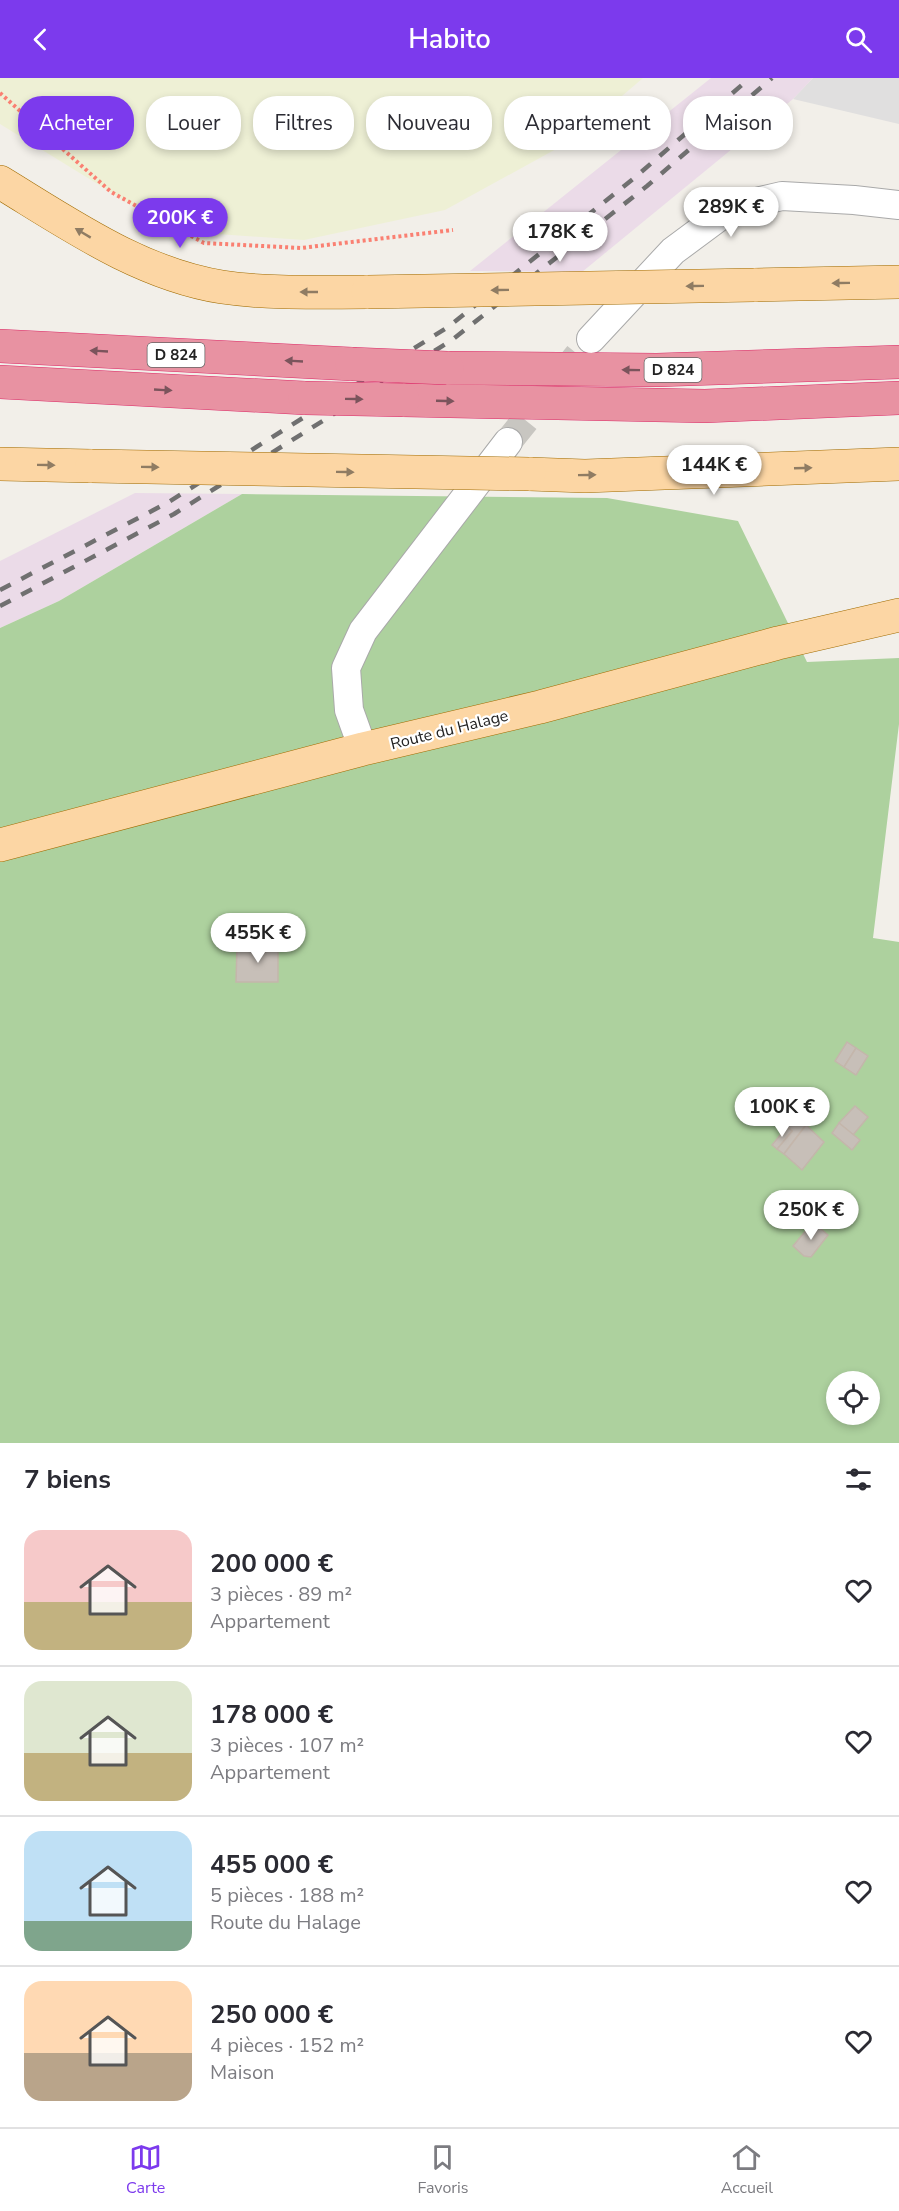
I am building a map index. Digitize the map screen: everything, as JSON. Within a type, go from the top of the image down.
[{"type":"highway","name":"D 824","points":[[0,346],[447,368],[657,370],[899,362]]},
{"type":"highway","points":[[727,369],[899,347]]},
{"type":"highway","name":"D 824","points":[[0,382],[305,398],[487,403],[705,406],[899,398]]},
{"type":"highway","points":[[487,403],[697,417],[899,420]]},
{"type":"main road","points":[[0,182],[109,248],[191,280],[222,287],[252,290],[368,292],[899,282]]},
{"type":"main road","points":[[0,464],[585,476],[899,464]]},
{"type":"main road","name":"Route du Halage","points":[[0,845],[363,749],[540,707],[778,643],[899,615]]},
{"type":"street","points":[[591,339],[673,251],[732,208],[783,196],[899,205]]},
{"type":"street","points":[[363,749],[349,710],[346,668],[363,631],[508,442]]},
{"type":"path","points":[[0,93],[111,192],[204,243],[301,248],[453,230]]},
{"type":"shaded area","points":[[711,78],[813,78],[793,99],[793,96],[689,96]]},
{"type":"shaded area","points":[[813,78],[899,78],[899,124],[793,99]]},
{"type":"shaded area","points":[[683,100],[683,150],[731,150],[582,272],[470,271],[621,150],[671,150],[671,110]]},
{"type":"shaded area","points":[[135,493],[242,494],[59,601],[0,628],[0,561]]},
{"type":"green space","points":[[0,78],[643,78],[622,96],[504,96],[504,150],[554,150],[445,210],[304,240],[174,231],[42,150],[134,150],[134,96],[18,96],[18,135],[0,124]]},
{"type":"green space","points":[[242,494],[607,498],[738,521],[807,662],[899,658],[899,724],[873,938],[899,942],[899,1443],[0,1443],[0,628],[59,601]]},
{"type":"building","points":[[265,944],[278,945],[278,982],[236,982],[237,947],[264,948]]},
{"type":"building","points":[[847,1042],[856,1048],[844,1067],[835,1061]]},
{"type":"building","points":[[856,1048],[868,1056],[856,1075],[844,1067]]},
{"type":"building","points":[[855,1106],[868,1117],[853,1135],[839,1123]]},
{"type":"building","points":[[789,1111],[806,1125],[784,1154],[777,1149],[792,1131],[780,1121]]},
{"type":"building","points":[[839,1123],[860,1140],[852,1150],[832,1133]]},
{"type":"building","points":[[806,1125],[824,1142],[802,1170],[784,1154]]},
{"type":"building","points":[[787,1127],[792,1131],[777,1149],[772,1145]]},
{"type":"building","points":[[813,1222],[828,1235],[811,1257],[804,1256],[793,1246]]},
{"type":"tunnel","points":[[508,442],[591,339]]},
{"type":"railway","points":[[0,590],[167,503],[448,327],[633,179],[750,78]]},
{"type":"railway","points":[[0,606],[174,514],[452,340],[647,186],[772,78]]}]
